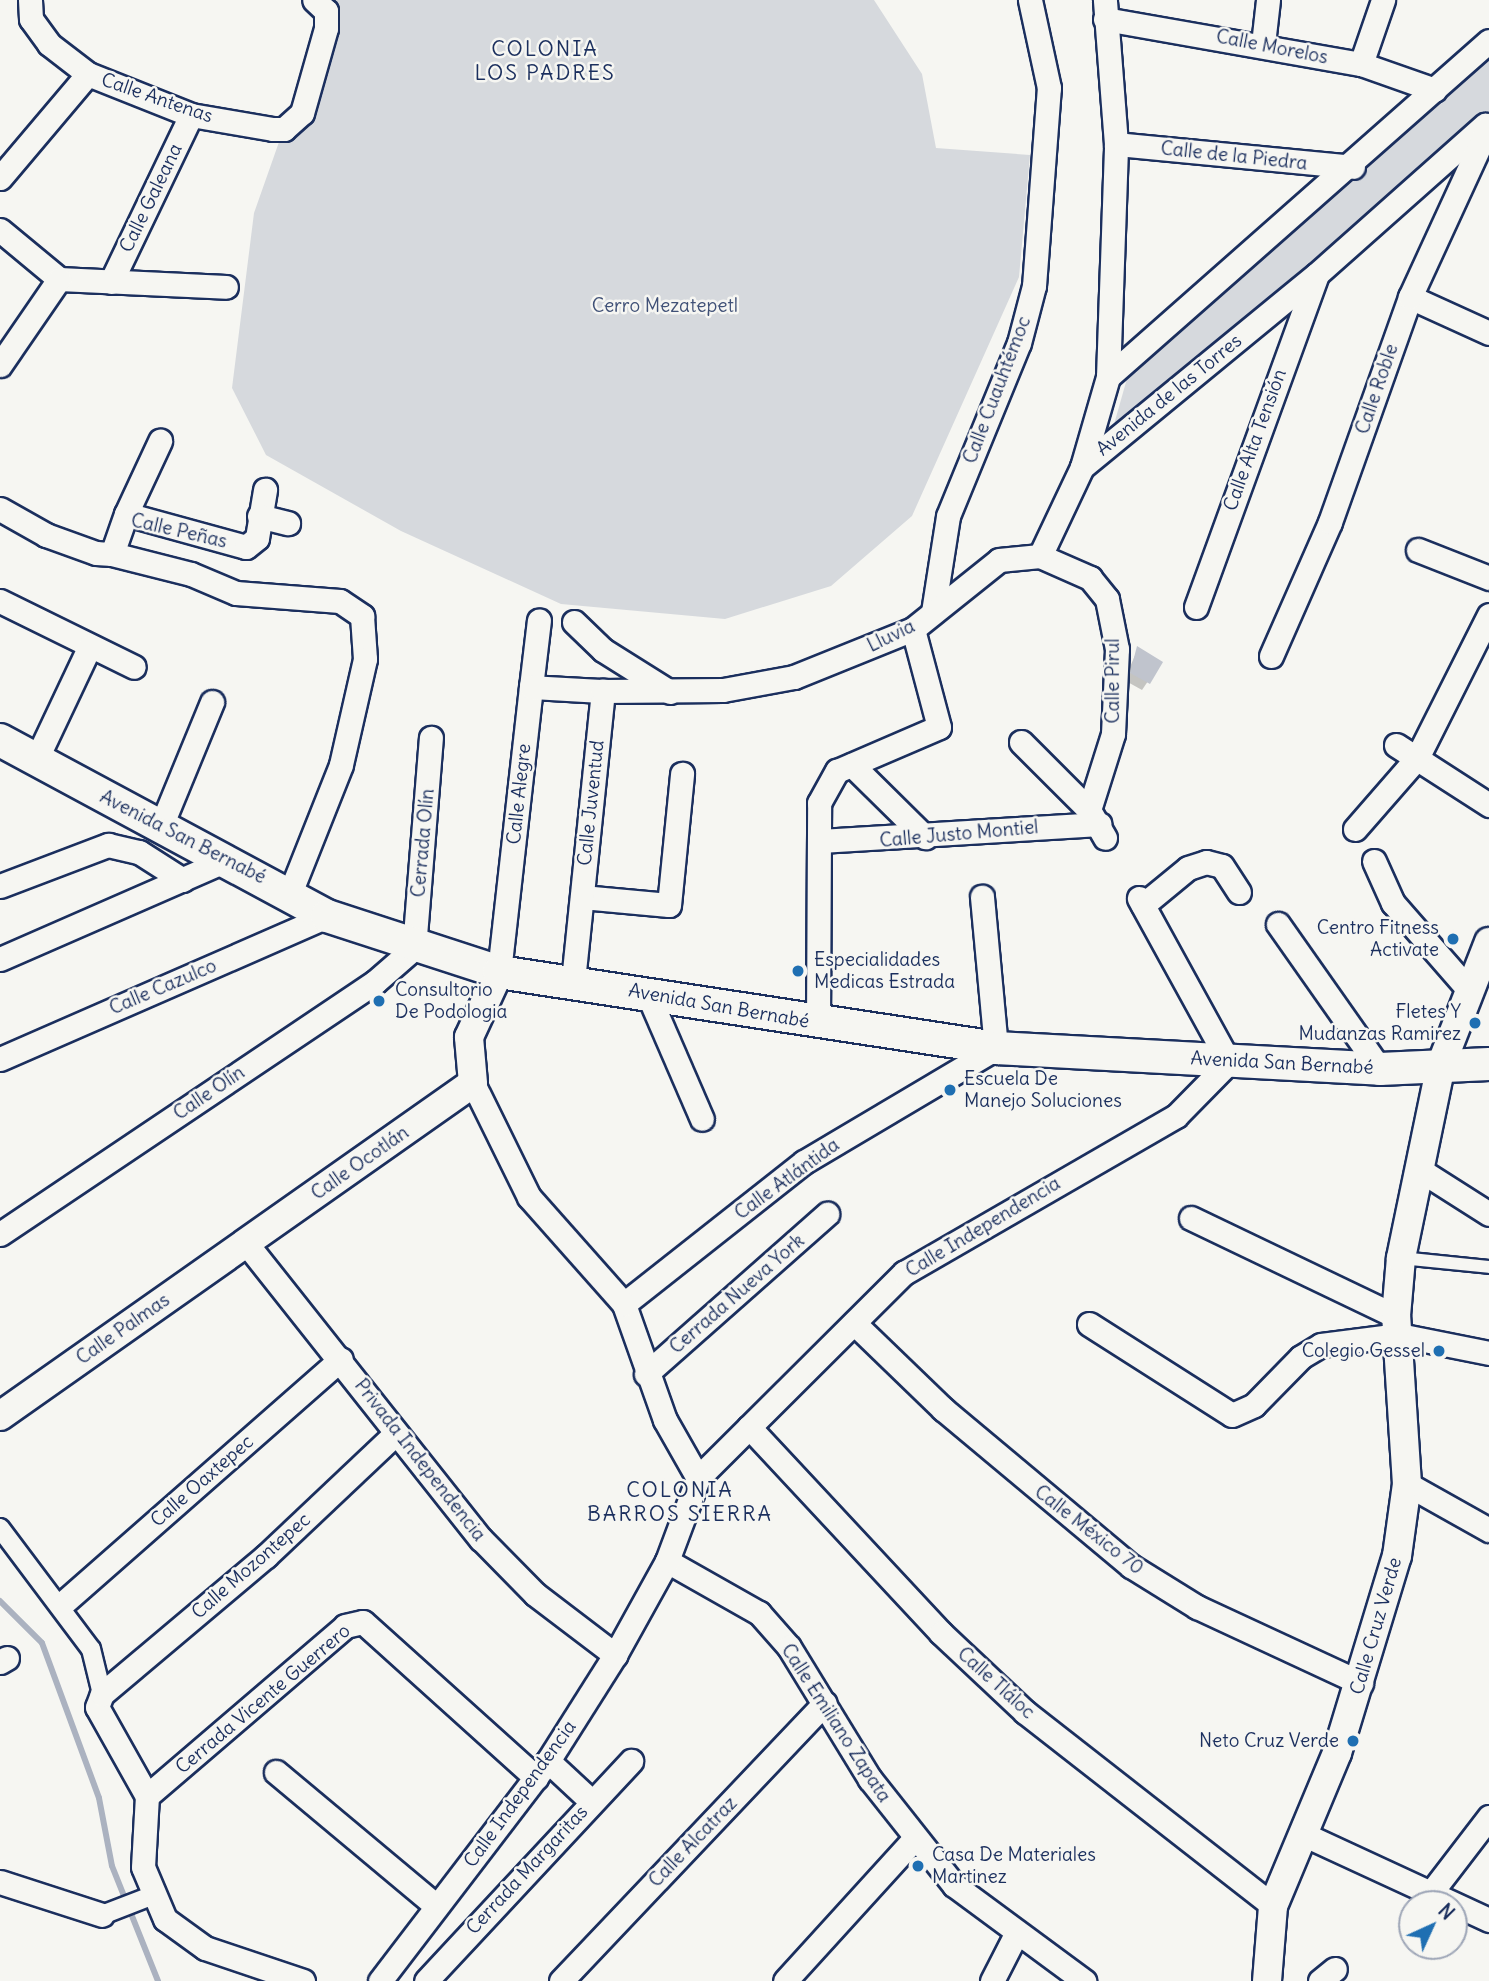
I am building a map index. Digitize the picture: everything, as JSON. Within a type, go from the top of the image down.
[{"type":"main road","name":"Avenida San Bernabé","points":[[0,740],[229,859],[327,916],[414,948],[499,972],[647,992],[818,1024],[996,1048],[1380,1069],[1489,1064]]},
{"type":"street","name":"Calle Antenas","points":[[30,0],[31,19],[49,44],[88,74],[191,115],[273,129],[284,129],[302,113],[326,28],[326,11],[314,0]]},
{"type":"street","name":"Calle Cuauhtémoc","points":[[933,611],[948,516],[1019,343],[1034,286],[1049,89],[1030,0]]},
{"type":"street","points":[[1263,44],[1268,0]]},
{"type":"street","points":[[1361,64],[1383,0]]},
{"type":"street","name":"Calle Morelos","points":[[1105,9],[1361,64],[1435,90]]},
{"type":"street","name":"Avenida de las Torres","points":[[1082,467],[1108,377],[1116,144],[1105,9]]},
{"type":"street","points":[[1108,377],[1353,167],[1487,38]]},
{"type":"street","points":[[0,178],[88,74]]},
{"type":"street","name":"Calle Galeana","points":[[111,282],[191,115]]},
{"type":"street","name":"Avenida de las Torres","points":[[1082,467],[1317,274],[1489,123]]},
{"type":"street","name":"Calle Roble","points":[[1271,656],[1330,522],[1410,297],[1489,123]]},
{"type":"street","name":"Calle de la Piedra","points":[[1116,144],[1353,167]]},
{"type":"street","points":[[0,230],[59,279],[226,287]]},
{"type":"street","name":"Calle Alta Tensión","points":[[1196,607],[1317,274]]},
{"type":"street","points":[[0,365],[59,279]]},
{"type":"street","points":[[1410,297],[1489,332]]},
{"type":"street","points":[[126,514],[160,441]]},
{"type":"street","points":[[1040,556],[1082,467]]},
{"type":"street","name":"Calle Peñas","points":[[0,509],[65,543],[112,554],[126,514],[246,547],[257,538],[265,490]]},
{"type":"street","points":[[259,516],[288,523]]},
{"type":"street","points":[[1418,550],[1489,578]]},
{"type":"street","points":[[112,554],[236,593],[348,603],[365,624],[365,659],[341,765],[290,893]]},
{"type":"street","name":"Lluvia","points":[[670,692],[794,677],[913,629],[999,560],[1040,556]]},
{"type":"street","name":"Calle Pirul","points":[[1040,556],[1090,578],[1107,599],[1112,624],[1112,734],[1098,824]]},
{"type":"street","points":[[0,601],[134,667]]},
{"type":"street","points":[[1355,829],[1417,758],[1489,615]]},
{"type":"street","name":"Calle Alegre","points":[[499,972],[539,620]]},
{"type":"street","points":[[573,622],[603,650],[670,692]]},
{"type":"street","points":[[818,1024],[818,803],[827,781],[852,765],[939,727],[913,629]]},
{"type":"street","points":[[36,760],[90,646]]},
{"type":"street","points":[[531,687],[670,692]]},
{"type":"street","name":"Calle Juventud","points":[[573,981],[603,691]]},
{"type":"street","points":[[161,826],[212,702]]},
{"type":"street","name":"Cerrada Olín","points":[[414,948],[431,738]]},
{"type":"street","points":[[1021,742],[1098,824]]},
{"type":"street","points":[[1396,745],[1489,805]]},
{"type":"street","points":[[852,765],[925,837]]},
{"type":"street","points":[[582,897],[669,905],[682,774]]},
{"type":"street","name":"Calle Justo Montiel","points":[[820,841],[925,837],[1098,824]]},
{"type":"street","points":[[0,886],[108,845],[139,852],[183,880]]},
{"type":"street","points":[[0,959],[229,859]]},
{"type":"street","points":[[1374,861],[1393,902],[1468,989]]},
{"type":"street","points":[[1229,1062],[1141,902],[1188,868],[1206,862],[1222,866],[1239,892]]},
{"type":"street","points":[[982,897],[996,1048]]},
{"type":"street","name":"Calle Cazulco","points":[[0,1059],[327,916]]},
{"type":"street","points":[[1278,924],[1380,1069]]},
{"type":"street","name":"Calle Cruz Verde","points":[[1267,1981],[1273,1906],[1306,1835],[1361,1683],[1397,1556],[1408,1484],[1398,1326],[1401,1258],[1441,1065],[1468,989],[1489,942]]},
{"type":"street","name":"Calle Olín","points":[[0,1234],[375,982],[414,948]]},
{"type":"street","points":[[499,972],[469,1037],[473,1083],[529,1197],[624,1304],[646,1374],[698,1478],[667,1561]]},
{"type":"street","points":[[647,992],[702,1119]]},
{"type":"street","name":"Calle Atlántida","points":[[624,1304],[804,1162],[996,1048]]},
{"type":"street","name":"Calle Independencia","points":[[698,1478],[918,1262],[1176,1116],[1229,1062]]},
{"type":"street","name":"Calle Ocotlán","points":[[246,1243],[473,1083]]},
{"type":"street","points":[[1420,1170],[1489,1214]]},
{"type":"street","name":"Cerrada Nueva York","points":[[646,1374],[827,1214]]},
{"type":"street","points":[[1191,1218],[1398,1326],[1489,1353]]},
{"type":"street","name":"Privada Independencia","points":[[246,1243],[341,1359],[481,1539],[535,1594],[615,1655]]},
{"type":"street","name":"Calle Palmas","points":[[0,1416],[246,1243]]},
{"type":"street","name":"Calle México 70","points":[[854,1323],[943,1409],[1131,1566],[1197,1607],[1361,1683]]},
{"type":"street","points":[[1089,1324],[1232,1415],[1254,1405],[1314,1348],[1398,1326]]},
{"type":"street","name":"Calle Oaxtepec","points":[[62,1604],[341,1359]]},
{"type":"street","name":"Calle Tláloc","points":[[749,1427],[941,1633],[1026,1712],[1273,1906]]},
{"type":"street","name":"Calle Mozontepec","points":[[102,1694],[266,1556],[396,1433]]},
{"type":"street","points":[[1408,1484],[1489,1530]]},
{"type":"street","points":[[0,1528],[62,1604],[91,1649],[102,1694],[99,1720],[146,1796],[143,1867],[145,1898],[173,1926],[205,1948],[303,1981]]},
{"type":"street","name":"Calle Independencia","points":[[380,1981],[542,1770],[615,1655],[667,1561]]},
{"type":"street","name":"Calle Emiliano Zapata","points":[[667,1561],[759,1613],[825,1703],[914,1839],[954,1885],[1016,1934],[1084,1981]]},
{"type":"street","name":"Cerrada Vicente Guerrero","points":[[146,1796],[345,1626],[363,1622],[542,1770]]},
{"type":"street","name":"Calle Alcatraz","points":[[561,1981],[825,1703]]},
{"type":"street","name":"Cerrada Margaritas","points":[[426,1981],[631,1761]]},
{"type":"street","points":[[542,1770],[591,1801]]},
{"type":"street","points":[[276,1772],[436,1906]]},
{"type":"street","points":[[1306,1835],[1433,1890],[1489,1817]]},
{"type":"street","points":[[785,1981],[914,1839]]},
{"type":"street","points":[[0,1882],[105,1914],[145,1898]]},
{"type":"street","points":[[1468,1909],[1489,1920]]},
{"type":"street","points":[[992,1981],[1016,1934]]},
{"type":"lane","points":[[1401,1258],[1489,1267]]},
{"type":"green space","name":"Cerro Mezatepetl","points":[[329,0],[874,0],[922,74],[936,148],[1030,155],[1019,277],[912,516],[831,586],[725,619],[561,604],[401,531],[266,455],[232,388],[254,213]]},
{"type":"green space","points":[[1489,55],[1489,111],[1107,449],[1128,375]]},
{"type":"building","points":[[1137,646],[1163,662],[1150,684],[1130,673]]},
{"type":"waterway","points":[[0,1601],[42,1643],[99,1798],[112,1866],[158,1981]]},
{"type":"place","name":"Centro Fitness Activate","points":[[1453,939]]},
{"type":"place","name":"Especialidades Medicas Estrada","points":[[798,971]]},
{"type":"place","name":"Consultorio De Podologia","points":[[379,1001]]},
{"type":"place","name":"Fletes Y Mudanzas Ramirez","points":[[1475,1023]]},
{"type":"place","name":"Escuela De Manejo Soluciones","points":[[950,1090]]},
{"type":"place","name":"Colegio Gessel","points":[[1439,1351]]},
{"type":"place","name":"Neto Cruz Verde","points":[[1353,1741]]},
{"type":"place","name":"Casa De Materiales Martinez","points":[[918,1866]]},
{"type":"district","name":"COLONIA LOS PADRES","points":[[545,61]]},
{"type":"district","name":"COLONIA BARROS SIERRA","points":[[680,1502]]}]
